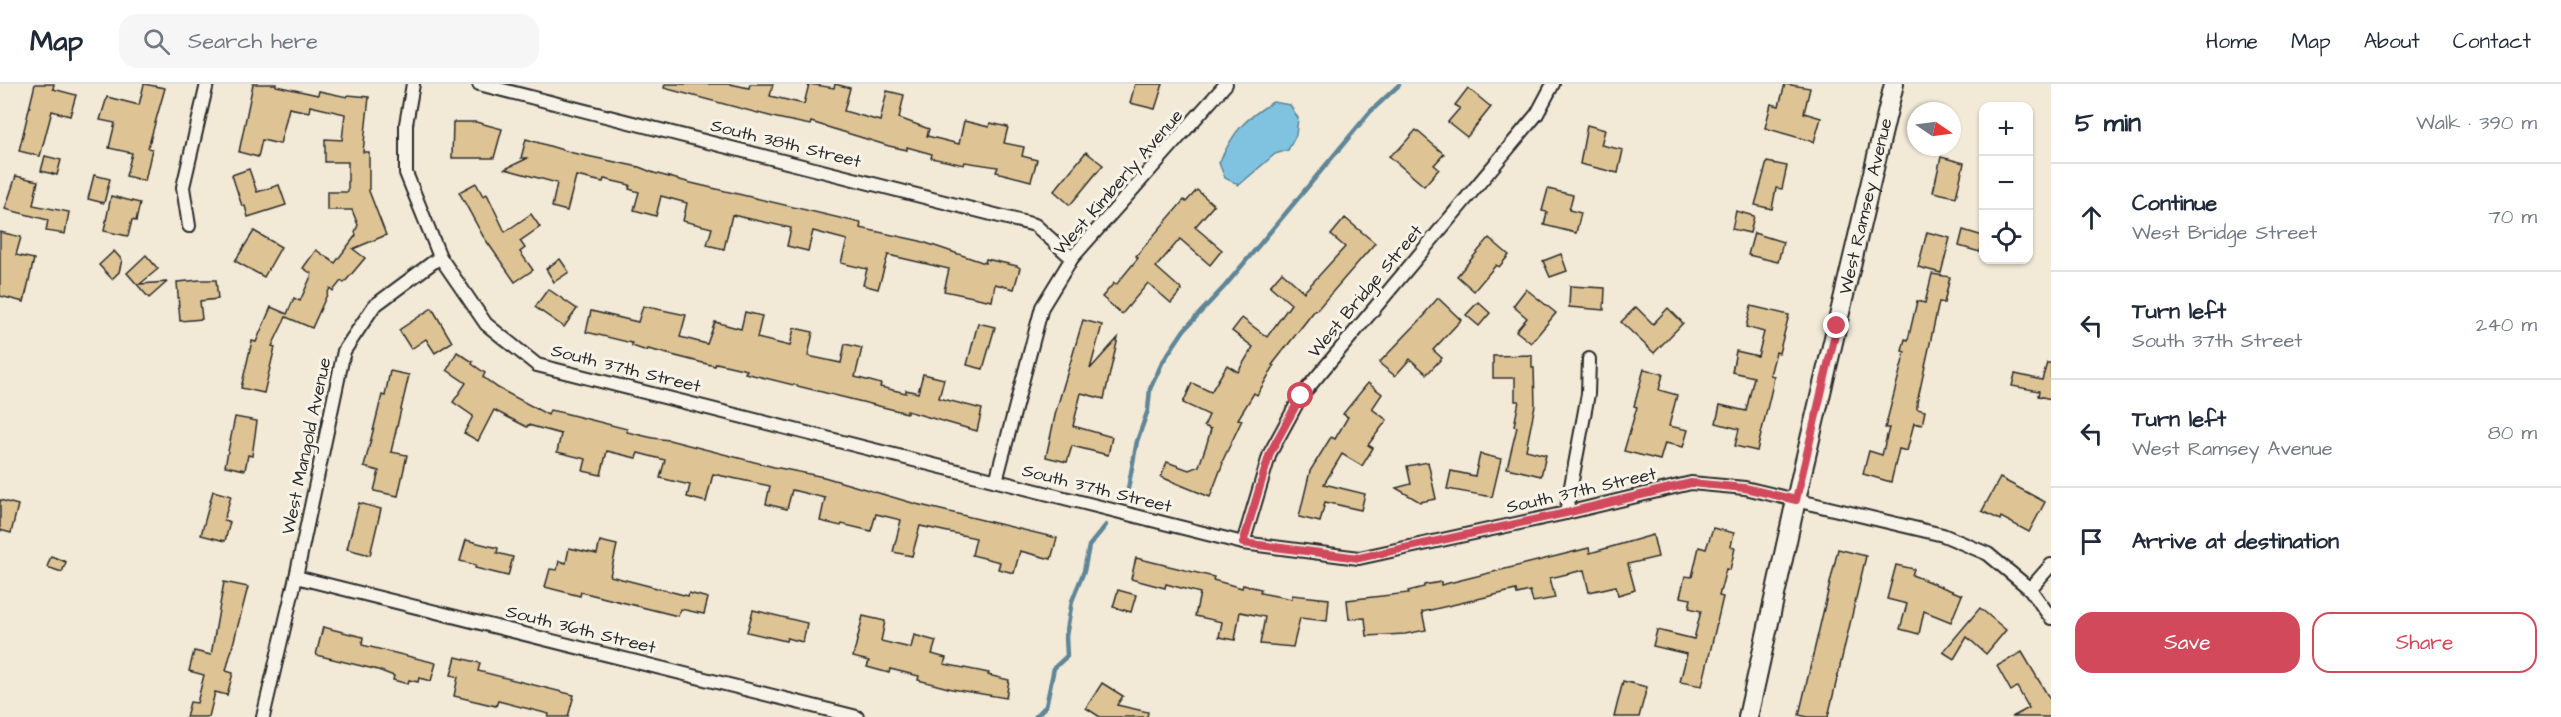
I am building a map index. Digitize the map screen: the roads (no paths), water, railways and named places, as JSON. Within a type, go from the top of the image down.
[{"type":"street","points":[[189,226],[183,187],[207,84]]},
{"type":"street","points":[[413,84],[406,124],[406,173],[440,257]]},
{"type":"street","name":"South 38th Street","points":[[479,84],[1035,225],[1072,258]]},
{"type":"street","name":"West Kimberly Avenue","points":[[996,481],[1042,307],[1072,258],[1226,84]]},
{"type":"street","name":"West Bridge Street","points":[[1243,543],[1270,453],[1301,396],[1537,114],[1553,84]]},
{"type":"street","name":"West Ramsey Avenue","points":[[1748,717],[1796,500],[1894,84]]},
{"type":"street","name":"South 37th Street","points":[[440,257],[486,324],[537,365],[1243,543],[1359,558],[1691,483],[1745,488],[1943,535],[1988,554],[2030,589],[2051,618]]},
{"type":"street","name":"West Mangold Avenue","points":[[263,717],[296,577],[344,351],[374,306],[440,257]]},
{"type":"street","points":[[1566,513],[1588,394],[1589,360]]},
{"type":"street","points":[[2030,589],[2051,565]]},
{"type":"street","name":"South 36th Street","points":[[296,577],[857,717]]},
{"type":"water","points":[[1273,102],[1290,105],[1298,118],[1296,135],[1288,150],[1275,154],[1239,185],[1225,178],[1219,163],[1230,142],[1240,127]]},
{"type":"waterway","points":[[1127,494],[1137,441],[1148,410],[1150,389],[1162,363],[1184,330],[1225,286],[1370,112],[1399,85]]},
{"type":"waterway","points":[[1035,717],[1046,706],[1054,668],[1067,656],[1066,636],[1072,601],[1084,571],[1089,546],[1106,525]]}]
